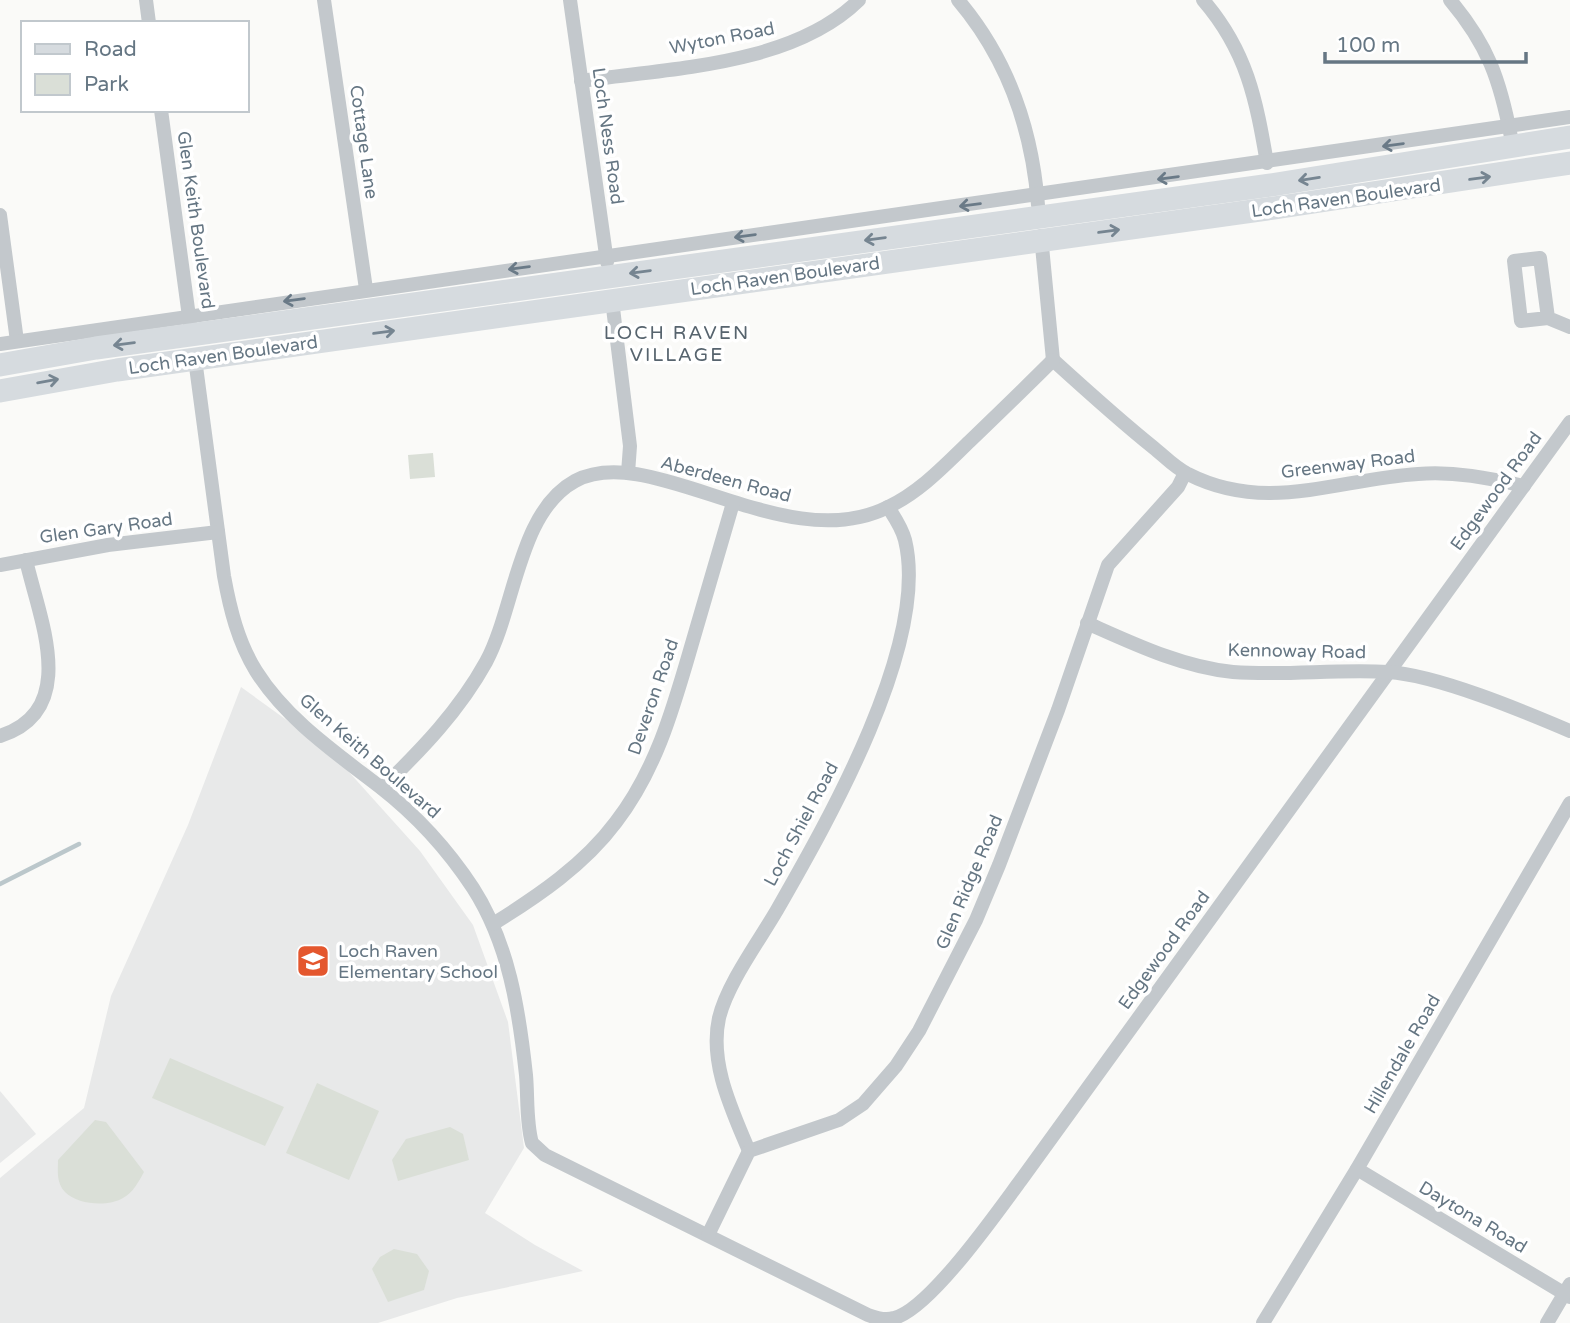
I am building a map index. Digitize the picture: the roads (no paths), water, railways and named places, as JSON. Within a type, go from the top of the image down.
[{"type":"main road","name":"Loch Raven Boulevard","points":[[0,365],[190,325],[1511,138],[1570,137]]},
{"type":"main road","name":"Loch Raven Boulevard","points":[[0,391],[195,359],[1570,163]]},
{"type":"main road","points":[[607,266],[612,300]]},
{"type":"main road","points":[[190,325],[195,359]]},
{"type":"street","points":[[146,0],[149,21]]},
{"type":"street","name":"Cottage Lane","points":[[324,0],[366,289]]},
{"type":"street","name":"Loch Ness Road","points":[[569,0],[607,266]]},
{"type":"street","name":"Wyton Road","points":[[581,81],[768,51],[817,30],[859,0]]},
{"type":"street","points":[[958,0],[988,39],[1011,84],[1027,130],[1039,206],[1054,360]]},
{"type":"street","points":[[1203,0],[1230,34],[1241,54],[1258,108],[1267,163]]},
{"type":"street","points":[[1450,0],[1472,27],[1491,60],[1511,138]]},
{"type":"street","name":"Glen Keith Boulevard","points":[[161,112],[190,325]]},
{"type":"street","name":"Loch Raven Boulevard","points":[[1039,206],[1267,163],[1511,138],[1570,117]]},
{"type":"street","points":[[0,215],[17,341]]},
{"type":"street","name":"Loch Raven Boulevard","points":[[0,344],[190,325],[366,289],[607,266]]},
{"type":"street","points":[[612,300],[630,446],[628,473]]},
{"type":"street","points":[[1548,318],[1570,327]]},
{"type":"street","name":"Glen Keith Boulevard","points":[[195,359],[231,610],[256,672],[297,719],[382,788],[447,851],[493,924],[506,960],[520,1023],[532,1143],[545,1155],[708,1235]]},
{"type":"street","name":"Greenway Road","points":[[1054,360],[1121,422],[1185,473],[1238,490],[1285,494],[1314,492],[1417,474],[1466,475],[1524,486]]},
{"type":"street","name":"Aberdeen Road","points":[[382,788],[455,711],[487,661],[534,527],[550,500],[575,481],[592,474],[628,473],[779,515],[815,520],[857,517],[888,507],[933,476],[1054,360]]},
{"type":"street","name":"Edgewood Road","points":[[708,1235],[868,1315],[895,1318],[919,1303],[961,1258],[1021,1180],[1570,422]]},
{"type":"street","name":"Glen Ridge Road","points":[[748,1151],[839,1120],[863,1104],[896,1066],[919,1031],[976,920],[1054,723],[1108,565],[1178,487],[1185,473]]},
{"type":"street","name":"Deveron Road","points":[[493,924],[536,898],[596,845],[616,823],[651,766],[671,715],[733,503]]},
{"type":"street","name":"Loch Shiel Road","points":[[748,1151],[720,1067],[719,1019],[733,987],[789,890],[860,752],[886,688],[905,616],[909,578],[905,540],[888,507]]},
{"type":"street","name":"Glen Gary Road","points":[[0,565],[108,545],[219,532]]},
{"type":"street","points":[[0,736],[21,727],[34,715],[46,694],[50,673],[26,559]]},
{"type":"street","name":"Kennoway Road","points":[[1087,623],[1155,651],[1231,671],[1389,672],[1498,703],[1570,731]]},
{"type":"street","name":"Hillendale Road","points":[[1263,1323],[1357,1169],[1570,803]]},
{"type":"street","points":[[708,1235],[748,1151]]},
{"type":"street","name":"Daytona Road","points":[[1357,1169],[1568,1291]]},
{"type":"street","points":[[1547,1323],[1568,1291]]},
{"type":"waterway","points":[[0,884],[79,844]]},
{"type":"place","name":"Loch Raven Elementary School","points":[[313,961]]},
{"type":"district","name":"LOCH RAVEN VILLAGE","points":[[677,344]]}]
